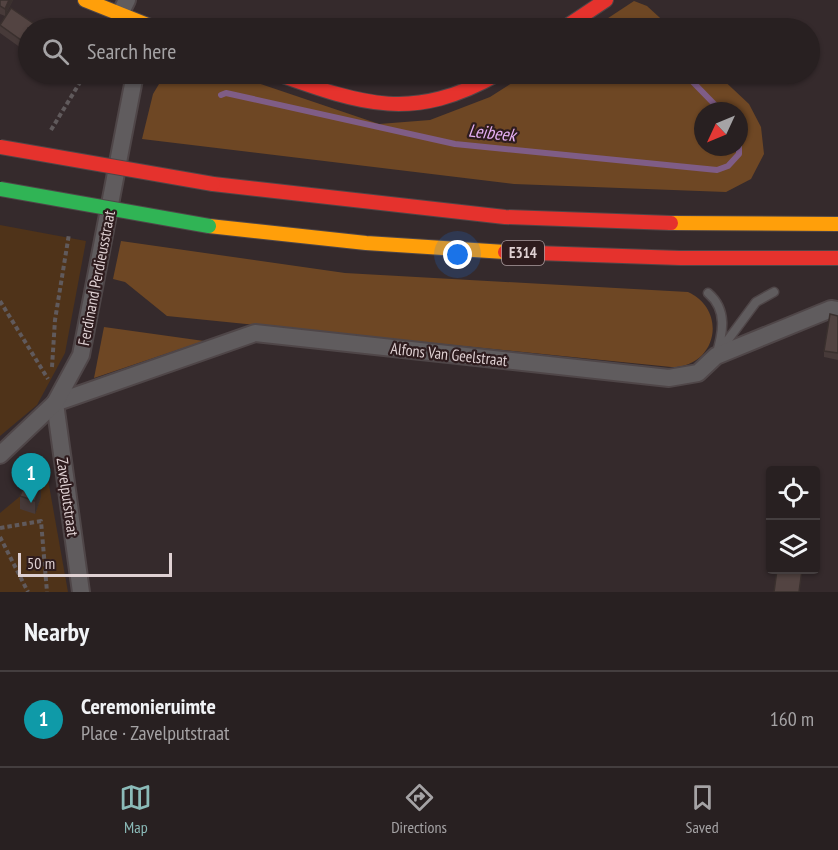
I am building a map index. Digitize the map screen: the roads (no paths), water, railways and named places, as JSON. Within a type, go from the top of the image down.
[{"type":"main road","points":[[85,0],[124,7],[137,18]]},
{"type":"main road","points":[[579,18],[606,0]]},
{"type":"main road","points":[[305,84],[342,97],[388,107],[442,101],[483,84]]},
{"type":"main road","name":"E314","points":[[0,147],[213,184],[505,217],[650,223],[838,224]]},
{"type":"main road","name":"E314","points":[[0,189],[209,226],[327,241],[497,252],[838,258]]},
{"type":"street","name":"Ferdinand Perdieusstraat","points":[[0,455],[55,403],[81,355],[133,84]]},
{"type":"street","name":"Alfons Van Geelstraat","points":[[55,403],[255,333],[669,378],[698,373],[716,356],[831,309],[838,310]]},
{"type":"street","name":"Zavelputstraat","points":[[55,403],[81,592]]},
{"type":"lane","points":[[716,356],[756,302],[774,292]]},
{"type":"lane","points":[[708,293],[718,302],[722,315],[722,338],[716,356]]},
{"type":"waterway","name":"Leibeek","points":[[695,84],[712,102]]},
{"type":"waterway","name":"Leibeek","points":[[221,95],[226,93],[455,144],[717,170],[728,166],[737,156]]},
{"type":"place","name":"Ceremonieruimte","points":[[31,503]]}]
